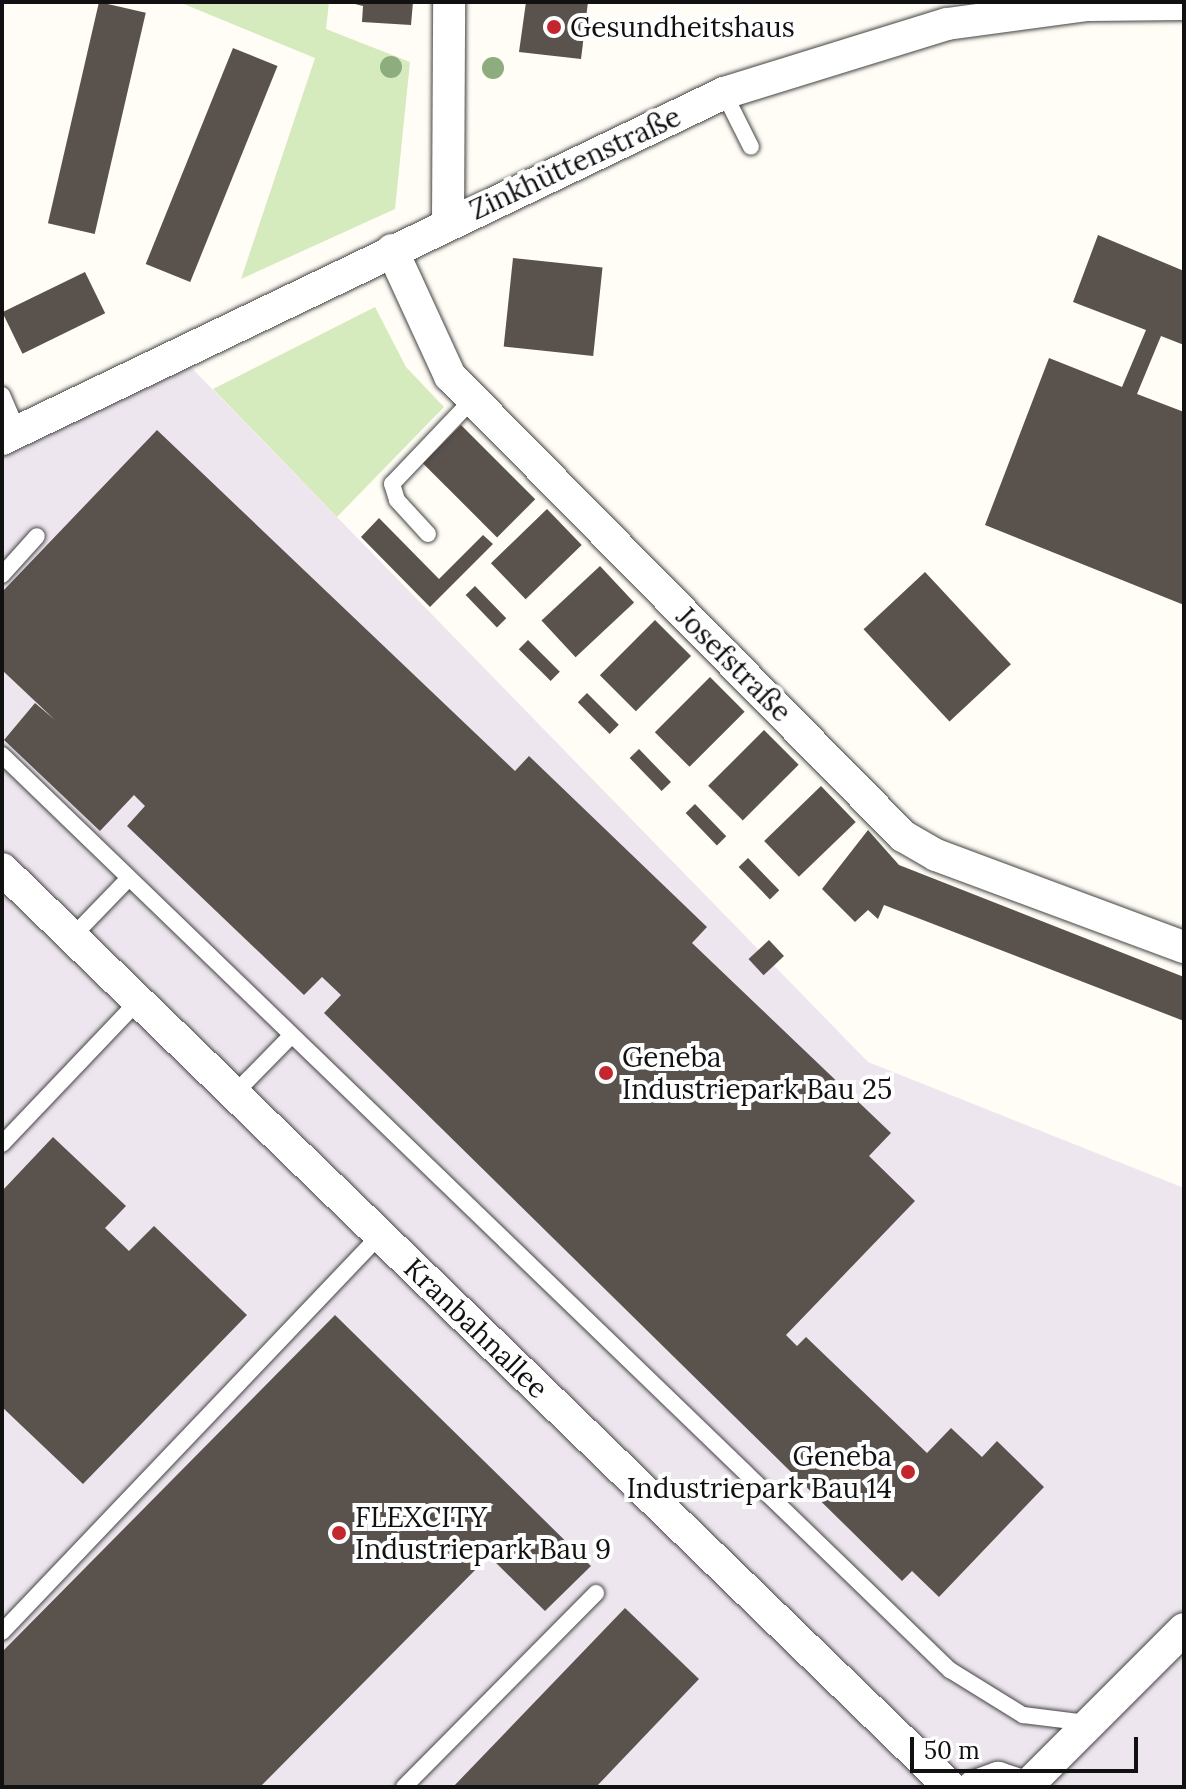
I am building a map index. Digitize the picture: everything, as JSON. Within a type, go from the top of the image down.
[{"type":"street","points":[[446,208],[449,2]]},
{"type":"street","name":"Zinkhüttenstraße","points":[[10,435],[392,250],[446,208],[724,93],[947,24],[1088,5],[1184,4]]},
{"type":"street","name":"Josefstraße","points":[[392,250],[432,351],[473,399],[919,848],[1184,947]]},
{"type":"street","name":"Kranbahnallee","points":[[2,869],[950,1787]]},
{"type":"street","points":[[973,1787],[998,1778],[1026,1787],[1184,1629]]},
{"type":"lane","points":[[724,93],[751,147]]},
{"type":"lane","points":[[2,395],[10,435]]},
{"type":"lane","points":[[428,534],[397,500],[392,484],[473,399]]},
{"type":"lane","points":[[2,575],[37,536]]},
{"type":"lane","points":[[2,755],[950,1670],[1023,1715],[1089,1723]]},
{"type":"lane","points":[[72,937],[128,879]]},
{"type":"lane","points":[[2,1144],[138,1001]]},
{"type":"lane","points":[[234,1094],[291,1036]]},
{"type":"lane","points":[[2,1632],[380,1235]]},
{"type":"lane","points":[[404,1787],[596,1593]]},
{"type":"shaded area","points":[[182,358],[868,1062],[1184,1188],[1184,1787],[2,1787],[2,454]]},
{"type":"green space","points":[[179,2],[329,2],[326,29],[410,62],[395,209],[241,279],[315,58]]},
{"type":"green space","points":[[375,307],[406,367],[444,407],[337,517],[213,389]]},
{"type":"building","points":[[99,2],[146,13],[95,234],[48,223]]},
{"type":"building","points":[[347,2],[413,2],[411,25],[362,22],[363,6]]},
{"type":"building","name":"Gesundheitshaus","points":[[526,2],[588,2],[581,59],[519,52]]},
{"type":"building","points":[[233,48],[278,66],[190,282],[146,264]]},
{"type":"building","points":[[1098,235],[1184,271],[1184,345],[1161,336],[1137,394],[1184,412],[1184,605],[985,525],[1049,358],[1122,387],[1146,330],[1073,302]]},
{"type":"building","points":[[513,258],[603,267],[593,356],[504,347]]},
{"type":"building","points":[[85,272],[105,313],[22,354],[2,312]]},
{"type":"building","points":[[461,425],[535,499],[497,537],[423,463]]},
{"type":"building","points":[[157,430],[515,771],[529,756],[707,927],[692,943],[891,1133],[869,1156],[915,1201],[786,1335],[797,1346],[806,1337],[927,1453],[951,1428],[982,1457],[997,1441],[1044,1487],[939,1597],[912,1571],[902,1581],[324,1013],[341,995],[322,977],[304,995],[127,826],[145,806],[134,795],[100,831],[4,740],[35,703],[55,720],[2,670],[2,592]]},
{"type":"building","points":[[547,509],[582,545],[526,599],[491,563]]},
{"type":"building","points":[[379,518],[439,579],[483,535],[493,544],[430,607],[361,537]]},
{"type":"building","points":[[600,566],[634,603],[576,657],[541,621]]},
{"type":"building","points":[[925,572],[1011,664],[949,721],[864,629]]},
{"type":"building","points":[[475,586],[506,618],[497,627],[466,595]]},
{"type":"building","points":[[655,620],[691,656],[636,711],[600,675]]},
{"type":"building","points":[[528,640],[560,672],[551,681],[519,649]]},
{"type":"building","points":[[710,677],[745,712],[689,767],[655,732]]},
{"type":"building","points":[[587,693],[619,725],[610,734],[578,702]]},
{"type":"building","points":[[764,730],[799,765],[743,821],[708,786]]},
{"type":"building","points":[[639,749],[671,782],[662,791],[630,758]]},
{"type":"building","points":[[821,786],[856,822],[799,877],[764,841]]},
{"type":"building","points":[[695,804],[726,836],[717,845],[686,813]]},
{"type":"building","points":[[868,830],[899,865],[1184,977],[1184,1021],[884,905],[878,919],[868,910],[855,922],[822,889]]},
{"type":"building","points":[[748,858],[779,890],[770,899],[739,867]]},
{"type":"building","points":[[769,940],[784,956],[764,975],[749,959]]},
{"type":"building","points":[[53,1137],[126,1206],[105,1228],[129,1251],[154,1226],[247,1315],[83,1484],[2,1407],[2,1191]]},
{"type":"building","name":"FLEXCITY Industriepark Bau 9","points":[[335,1315],[591,1566],[545,1611],[489,1556],[260,1787],[2,1787],[2,1652]]},
{"type":"building","points":[[625,1608],[699,1679],[596,1787],[453,1787]]},
{"type":"place","name":"Gesundheitshaus","points":[[554,27]]},
{"type":"place","name":"Geneba Industriepark Bau 25","points":[[606,1073]]},
{"type":"place","name":"Geneba Industriepark Bau 14","points":[[908,1472]]},
{"type":"place","name":"FLEXCITY Industriepark Bau 9","points":[[339,1533]]}]
